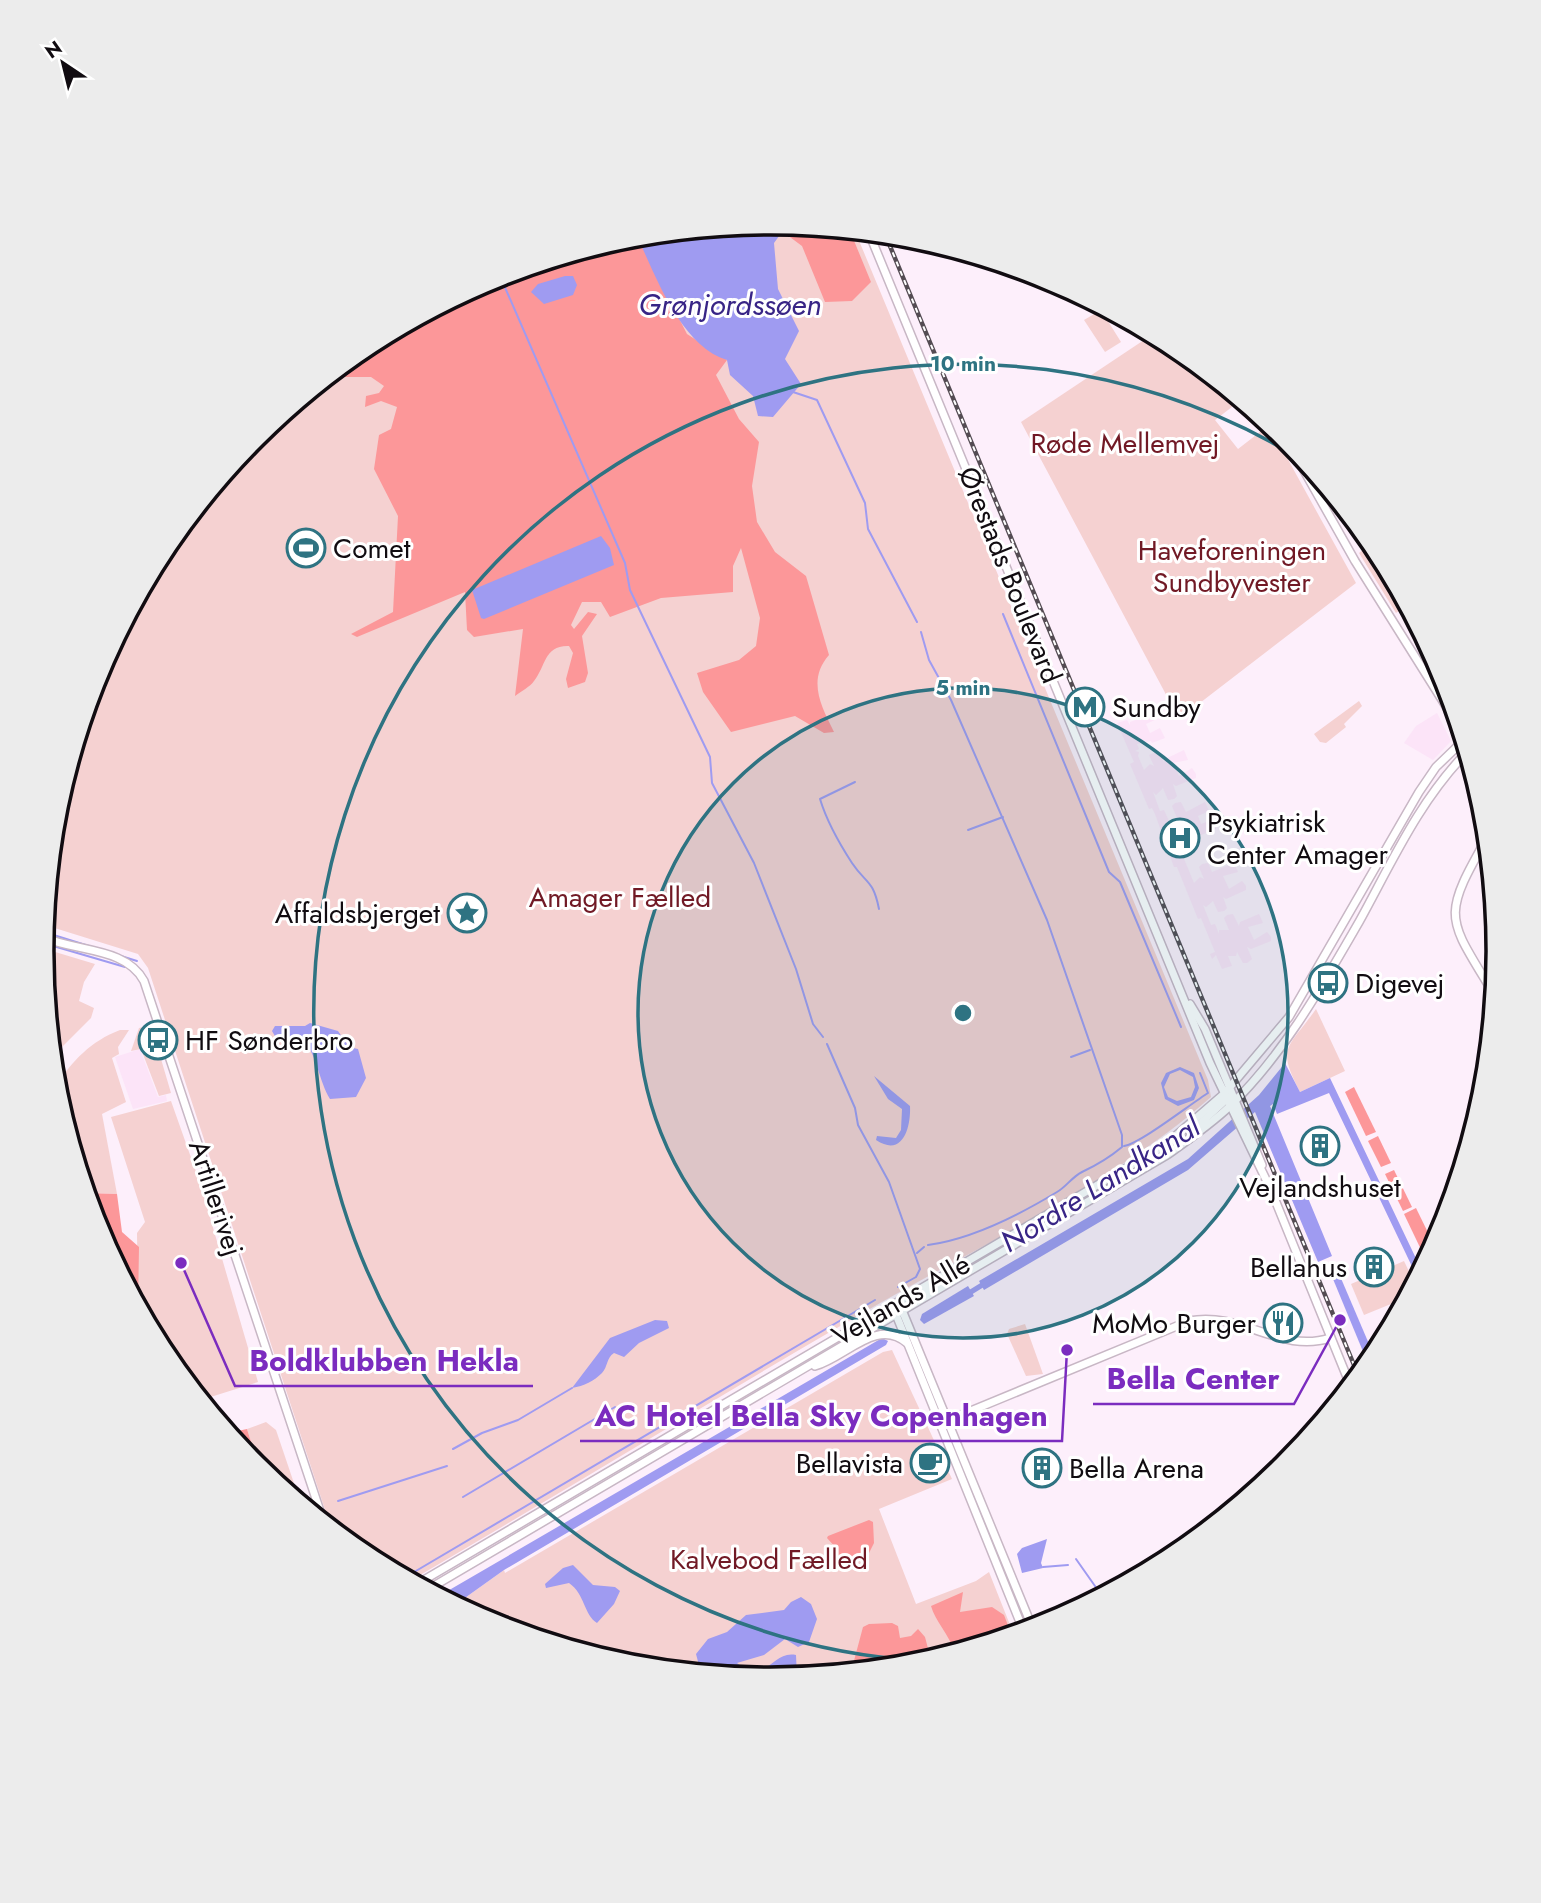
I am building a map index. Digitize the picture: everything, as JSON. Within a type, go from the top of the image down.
[{"type":"street","name":"Ørestads Boulevard","points":[[873,243],[1184,995],[1314,1289],[1347,1377]]},
{"type":"street","points":[[1308,478],[1355,561],[1439,695]]},
{"type":"street","points":[[1230,1097],[1258,1064],[1258,1058],[1296,1007],[1419,792],[1436,767],[1457,747]]},
{"type":"street","name":"Vejlands Allé","points":[[425,1579],[1189,1140],[1285,1041],[1358,923],[1423,805],[1438,783],[1460,760]]},
{"type":"street","points":[[1480,851],[1460,886],[1454,908],[1460,938],[1486,981]]},
{"type":"street","name":"Artillerivej","points":[[54,940],[123,960],[135,967],[144,981],[319,1508]]},
{"type":"street","name":"Vejlands Allé","points":[[436,1585],[804,1369],[969,1261],[1136,1164],[1230,1097]]},
{"type":"street","points":[[898,1308],[908,1343],[939,1424],[1020,1623]]},
{"type":"street","points":[[898,1308],[948,1420],[1029,1619]]},
{"type":"street","points":[[939,1424],[1189,1321],[1220,1319],[1303,1344],[1330,1338]]},
{"type":"street","name":"Vejlands Allé","points":[[804,1369],[824,1363],[881,1333],[896,1334],[908,1343]]},
{"type":"shaded area","points":[[788,236],[854,240],[871,282],[852,301],[825,302],[802,246]]},
{"type":"shaded area","points":[[643,247],[687,334],[727,360],[716,375],[739,419],[759,442],[752,486],[757,522],[775,552],[806,576],[829,655],[822,664],[817,683],[821,703],[834,732],[824,733],[795,716],[731,732],[703,692],[697,673],[739,660],[756,646],[760,618],[741,548],[733,566],[733,592],[661,598],[610,617],[601,602],[582,602],[571,625],[574,629],[588,612],[597,614],[582,636],[588,673],[585,682],[568,688],[566,679],[573,653],[569,646],[550,653],[532,683],[515,696],[523,629],[474,637],[467,630],[465,592],[357,637],[351,634],[393,612],[398,516],[374,469],[379,435],[391,429],[397,407],[381,401],[365,407],[366,396],[379,393],[384,386],[371,377],[343,377],[412,331],[496,290],[540,273]]},
{"type":"shaded area","name":"Psykiatrisk Center Amager","points":[[1152,709],[1157,719],[1146,724],[1150,733],[1160,728],[1165,738],[1152,743],[1137,744],[1139,749],[1135,751],[1139,752],[1144,770],[1150,764],[1154,766],[1149,755],[1158,751],[1164,762],[1184,750],[1188,760],[1173,763],[1179,776],[1192,768],[1196,774],[1196,778],[1176,786],[1173,784],[1177,796],[1174,799],[1168,800],[1163,788],[1156,795],[1153,792],[1160,811],[1164,810],[1169,821],[1177,818],[1172,806],[1175,803],[1181,802],[1186,812],[1205,802],[1209,811],[1198,816],[1201,824],[1212,820],[1216,826],[1216,829],[1201,835],[1200,833],[1182,843],[1181,840],[1177,842],[1194,883],[1200,877],[1204,879],[1199,867],[1202,864],[1208,863],[1212,872],[1234,863],[1238,872],[1223,876],[1229,889],[1242,881],[1246,886],[1246,890],[1226,899],[1223,897],[1227,908],[1224,911],[1218,912],[1213,901],[1206,907],[1203,905],[1211,925],[1215,924],[1219,934],[1219,930],[1229,930],[1224,918],[1227,915],[1233,914],[1239,926],[1240,922],[1259,914],[1263,923],[1248,927],[1254,940],[1267,932],[1271,937],[1271,941],[1251,949],[1247,947],[1252,959],[1247,963],[1243,963],[1237,952],[1236,956],[1228,956],[1232,966],[1222,969],[1216,955],[1212,959],[1210,954],[1215,952],[1201,918],[1198,919],[1177,867],[1174,867],[1155,814],[1152,808],[1149,809],[1130,764],[1134,762],[1117,723],[1127,720],[1130,725],[1130,722],[1141,718],[1140,715]]},
{"type":"shaded area","points":[[1437,713],[1451,741],[1433,760],[1404,743],[1416,726]]},
{"type":"shaded area","points":[[140,1049],[158,1097],[166,1095],[167,1101],[133,1109],[115,1057]]},
{"type":"shaded area","points":[[1354,1087],[1376,1132],[1366,1136],[1345,1092]]},
{"type":"shaded area","points":[[1378,1136],[1391,1163],[1381,1167],[1368,1141]]},
{"type":"shaded area","points":[[1394,1170],[1412,1207],[1403,1211],[1385,1174]]},
{"type":"shaded area","points":[[96,1193],[117,1194],[122,1232],[139,1247],[138,1288]]},
{"type":"shaded area","points":[[1416,1208],[1429,1234],[1421,1250],[1404,1214]]},
{"type":"shaded area","points":[[247,1429],[252,1445],[238,1431]]},
{"type":"shaded area","points":[[869,1520],[873,1522],[874,1543],[866,1559],[837,1564],[838,1550],[828,1536]]},
{"type":"shaded area","points":[[963,1592],[960,1612],[992,1607],[1004,1615],[1009,1627],[951,1644],[931,1606]]},
{"type":"shaded area","points":[[892,1623],[898,1626],[900,1638],[911,1636],[918,1629],[925,1637],[928,1650],[853,1663],[863,1627],[869,1624]]},
{"type":"green space","name":"Amager Fælled","points":[[770,235],[859,241],[1208,1080],[1211,1097],[1131,1159],[1087,1187],[804,1347],[419,1576],[326,1514],[148,968],[138,954],[55,928],[60,858],[79,766],[109,677],[150,593],[202,515],[264,445],[334,383],[412,331],[454,309],[540,273],[631,249],[677,241]]},
{"type":"green space","points":[[1095,313],[1107,319],[1121,342],[1105,352],[1084,320]]},
{"type":"green space","points":[[1144,340],[1207,383],[1234,405],[1215,420],[1238,449],[1262,431],[1284,453],[1356,583],[1179,719],[1021,422]]},
{"type":"green space","points":[[1363,550],[1391,593],[1400,610],[1396,613],[1359,553]]},
{"type":"green space","points":[[1359,701],[1362,706],[1344,724],[1346,727],[1326,743],[1320,742],[1314,734]]},
{"type":"green space","points":[[54,952],[95,964],[84,982],[79,1001],[94,1008],[91,1018],[61,1048]]},
{"type":"green space","points":[[1316,1009],[1345,1071],[1300,1092],[1288,1065],[1288,1048]]},
{"type":"green space","points":[[151,1025],[171,1093],[159,1096],[141,1049],[131,1051],[139,1028]]},
{"type":"green space","points":[[120,1030],[129,1030],[118,1047],[119,1054],[112,1058],[126,1102],[102,1114],[117,1194],[96,1193],[79,1137],[65,1073],[83,1053]]},
{"type":"green space","points":[[171,1101],[200,1183],[258,1382],[210,1397],[150,1310],[138,1287],[137,1233],[145,1222],[111,1117]]},
{"type":"green space","points":[[1404,1261],[1410,1274],[1395,1302],[1364,1315],[1351,1284]]},
{"type":"green space","points":[[1025,1324],[1043,1374],[1026,1376],[1007,1334],[1009,1329]]},
{"type":"green space","name":"Kalvebod Fælled","points":[[892,1350],[952,1479],[879,1509],[916,1604],[976,1581],[989,1572],[1011,1626],[956,1643],[864,1662],[770,1668],[724,1666],[677,1662],[585,1643],[540,1630],[464,1599],[504,1570],[505,1573],[883,1352]]},
{"type":"green space","points":[[266,1422],[276,1430],[295,1488],[252,1445],[247,1429]]},
{"type":"water","name":"Grønjordssøen","points":[[780,235],[774,243],[778,289],[799,331],[785,359],[801,384],[773,417],[758,416],[753,396],[730,375],[727,360],[696,340],[683,325],[662,290],[642,247],[724,237]]},
{"type":"water","points":[[573,276],[577,285],[573,295],[544,304],[531,292],[538,284]]},
{"type":"water","points":[[601,536],[610,548],[614,565],[481,618],[472,590]]},
{"type":"water","points":[[310,1023],[338,1031],[349,1047],[358,1049],[366,1078],[356,1097],[330,1099],[312,1053],[304,1041],[276,1038],[272,1031],[275,1026],[305,1026]]},
{"type":"water","name":"Nordre Landkanal","points":[[1285,1063],[1300,1092],[1330,1078],[1417,1260],[1413,1268],[1329,1093],[1277,1114],[1273,1104],[1270,1106],[1332,1256],[1318,1262],[1255,1112],[1188,1170],[984,1290],[979,1281],[1188,1159],[1259,1095]]},
{"type":"water","points":[[1180,1067],[1194,1073],[1199,1088],[1194,1100],[1178,1106],[1165,1099],[1161,1083],[1166,1073]],"holes":[[[1180,1070],[1193,1077],[1195,1087],[1191,1097],[1177,1101],[1168,1097],[1164,1087],[1170,1074]]]},
{"type":"water","points":[[874,1076],[910,1106],[909,1123],[904,1138],[893,1145],[885,1145],[876,1140],[877,1136],[896,1138],[901,1130],[902,1109],[888,1099]]},
{"type":"water","points":[[1340,1276],[1369,1344],[1363,1353],[1333,1279]]},
{"type":"water","name":"Nordre Landkanal","points":[[968,1286],[974,1296],[924,1324],[920,1320],[922,1314]]},
{"type":"water","points":[[655,1320],[667,1321],[669,1328],[639,1343],[624,1357],[614,1353],[599,1376],[572,1388],[610,1338]]},
{"type":"water","points":[[882,1338],[888,1341],[886,1345],[504,1570],[464,1599],[448,1591]]},
{"type":"water","points":[[1047,1539],[1041,1563],[1043,1568],[1022,1573],[1017,1554],[1022,1548]]},
{"type":"water","points":[[573,1565],[593,1585],[615,1587],[620,1591],[614,1604],[597,1623],[569,1583],[546,1588],[545,1584],[563,1568]]},
{"type":"water","points":[[801,1597],[811,1604],[817,1619],[809,1642],[798,1647],[785,1639],[764,1655],[737,1663],[742,1667],[699,1664],[696,1654],[708,1639],[727,1632],[746,1615],[784,1610],[791,1602]]},
{"type":"water","points":[[796,1655],[797,1667],[765,1668],[783,1656]]},
{"type":"waterway","points":[[505,287],[625,563],[630,590],[710,757],[712,783],[754,863],[796,969],[813,1024],[823,1037]]},
{"type":"waterway","points":[[793,392],[817,400],[865,503],[868,529],[917,622]]},
{"type":"waterway","points":[[1003,614],[1109,872],[1120,882],[1181,1027]]},
{"type":"waterway","points":[[921,632],[929,660],[951,700],[1047,920],[1122,1135],[1122,1147],[1078,1174],[1042,1201],[978,1232],[928,1245]]},
{"type":"waterway","points":[[855,782],[820,799],[842,848],[872,887],[879,909]]},
{"type":"waterway","points":[[968,830],[1003,817]]},
{"type":"waterway","points":[[55,935],[137,961]]},
{"type":"waterway","points":[[54,946],[125,967]]},
{"type":"waterway","points":[[827,1044],[855,1108],[858,1125],[889,1182],[920,1269],[916,1277],[898,1287]]},
{"type":"waterway","points":[[1071,1057],[1090,1050]]},
{"type":"waterway","points":[[1124,1146],[1153,1131],[1208,1093],[1200,1073]]},
{"type":"waterway","points":[[917,1253],[924,1247]]},
{"type":"waterway","name":"Nordre Landkanal","points":[[966,1295],[987,1282]]},
{"type":"waterway","points":[[413,1573],[875,1300]]},
{"type":"waterway","points":[[453,1449],[482,1433],[518,1420],[572,1388]]},
{"type":"waterway","points":[[463,1497],[615,1407]]},
{"type":"waterway","points":[[338,1501],[447,1466]]},
{"type":"waterway","points":[[1076,1559],[1097,1589]]},
{"type":"waterway","points":[[1043,1567],[1068,1565]]},
{"type":"railway","points":[[890,245],[1354,1366]]},
{"type":"place","name":"Comet","points":[[306,548]]},
{"type":"place","name":"Sundby","points":[[1085,707]]},
{"type":"place","name":"Psykiatrisk Center Amager","points":[[1180,838]]},
{"type":"place","name":"Affaldsbjerget","points":[[467,913]]},
{"type":"place","name":"Digevej","points":[[1328,983]]},
{"type":"place","name":"HF Sønderbro","points":[[158,1040]]},
{"type":"place","name":"Vejlandshuset","points":[[1320,1146]]},
{"type":"place","name":"Boldklubben Hekla","points":[[181,1263]]},
{"type":"place","name":"Bellahus","points":[[1374,1267]]},
{"type":"place","name":"Bella Center","points":[[1340,1320]]},
{"type":"place","name":"MoMo Burger","points":[[1283,1323]]},
{"type":"place","name":"AC Hotel Bella Sky Copenhagen","points":[[1067,1350]]},
{"type":"place","name":"Bellavista","points":[[930,1463]]},
{"type":"place","name":"Bella Arena","points":[[1042,1468]]},
{"type":"park label","name":"Røde Mellemvej","points":[[1125,443]]},
{"type":"park label","name":"Haveforeningen Sundbyvester","points":[[1232,566]]}]
